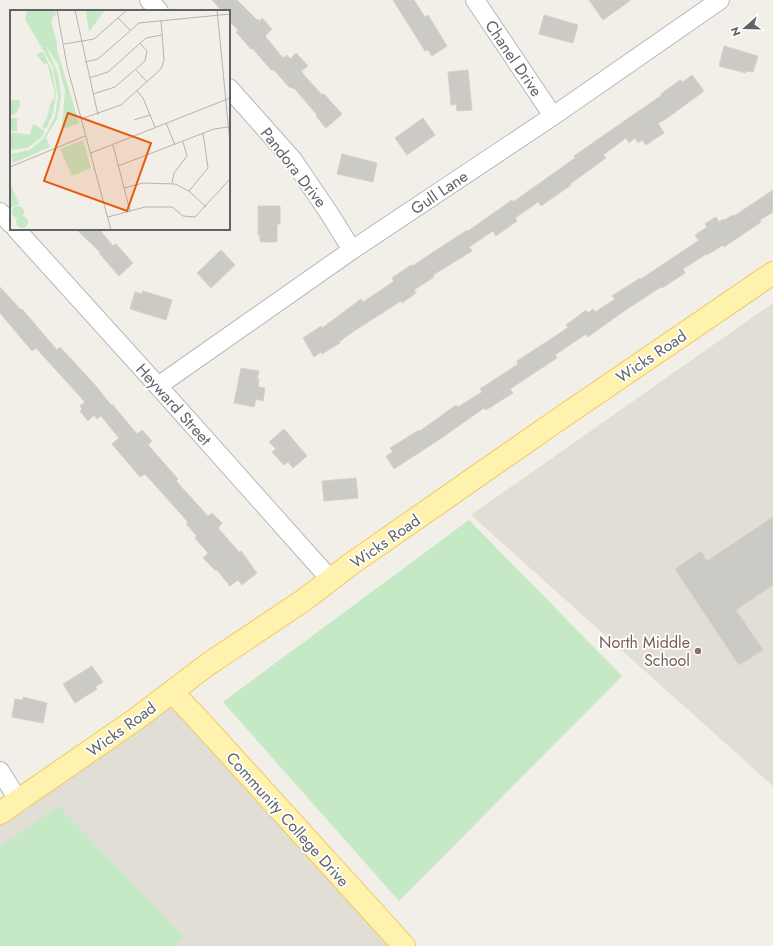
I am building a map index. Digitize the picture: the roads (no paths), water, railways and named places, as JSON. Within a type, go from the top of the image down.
[{"type":"main road","name":"Wicks Road","points":[[0,813],[136,719],[207,666],[304,600],[351,564],[773,273]]},
{"type":"main road","name":"Community College Drive","points":[[172,692],[404,946]]},
{"type":"street","points":[[149,0],[158,10]]},
{"type":"street","name":"Chanel Drive","points":[[475,0],[553,116]]},
{"type":"street","name":"Gull Lane","points":[[158,386],[352,250],[553,116],[720,0]]},
{"type":"street","name":"Pandora Drive","points":[[230,89],[293,160],[352,250]]},
{"type":"street","points":[[0,212],[10,223]]},
{"type":"street","name":"Heyward Street","points":[[17,230],[331,580]]},
{"type":"street","points":[[0,771],[19,801]]},
{"type":"place","name":"North Middle School","points":[[698,651]]}]
